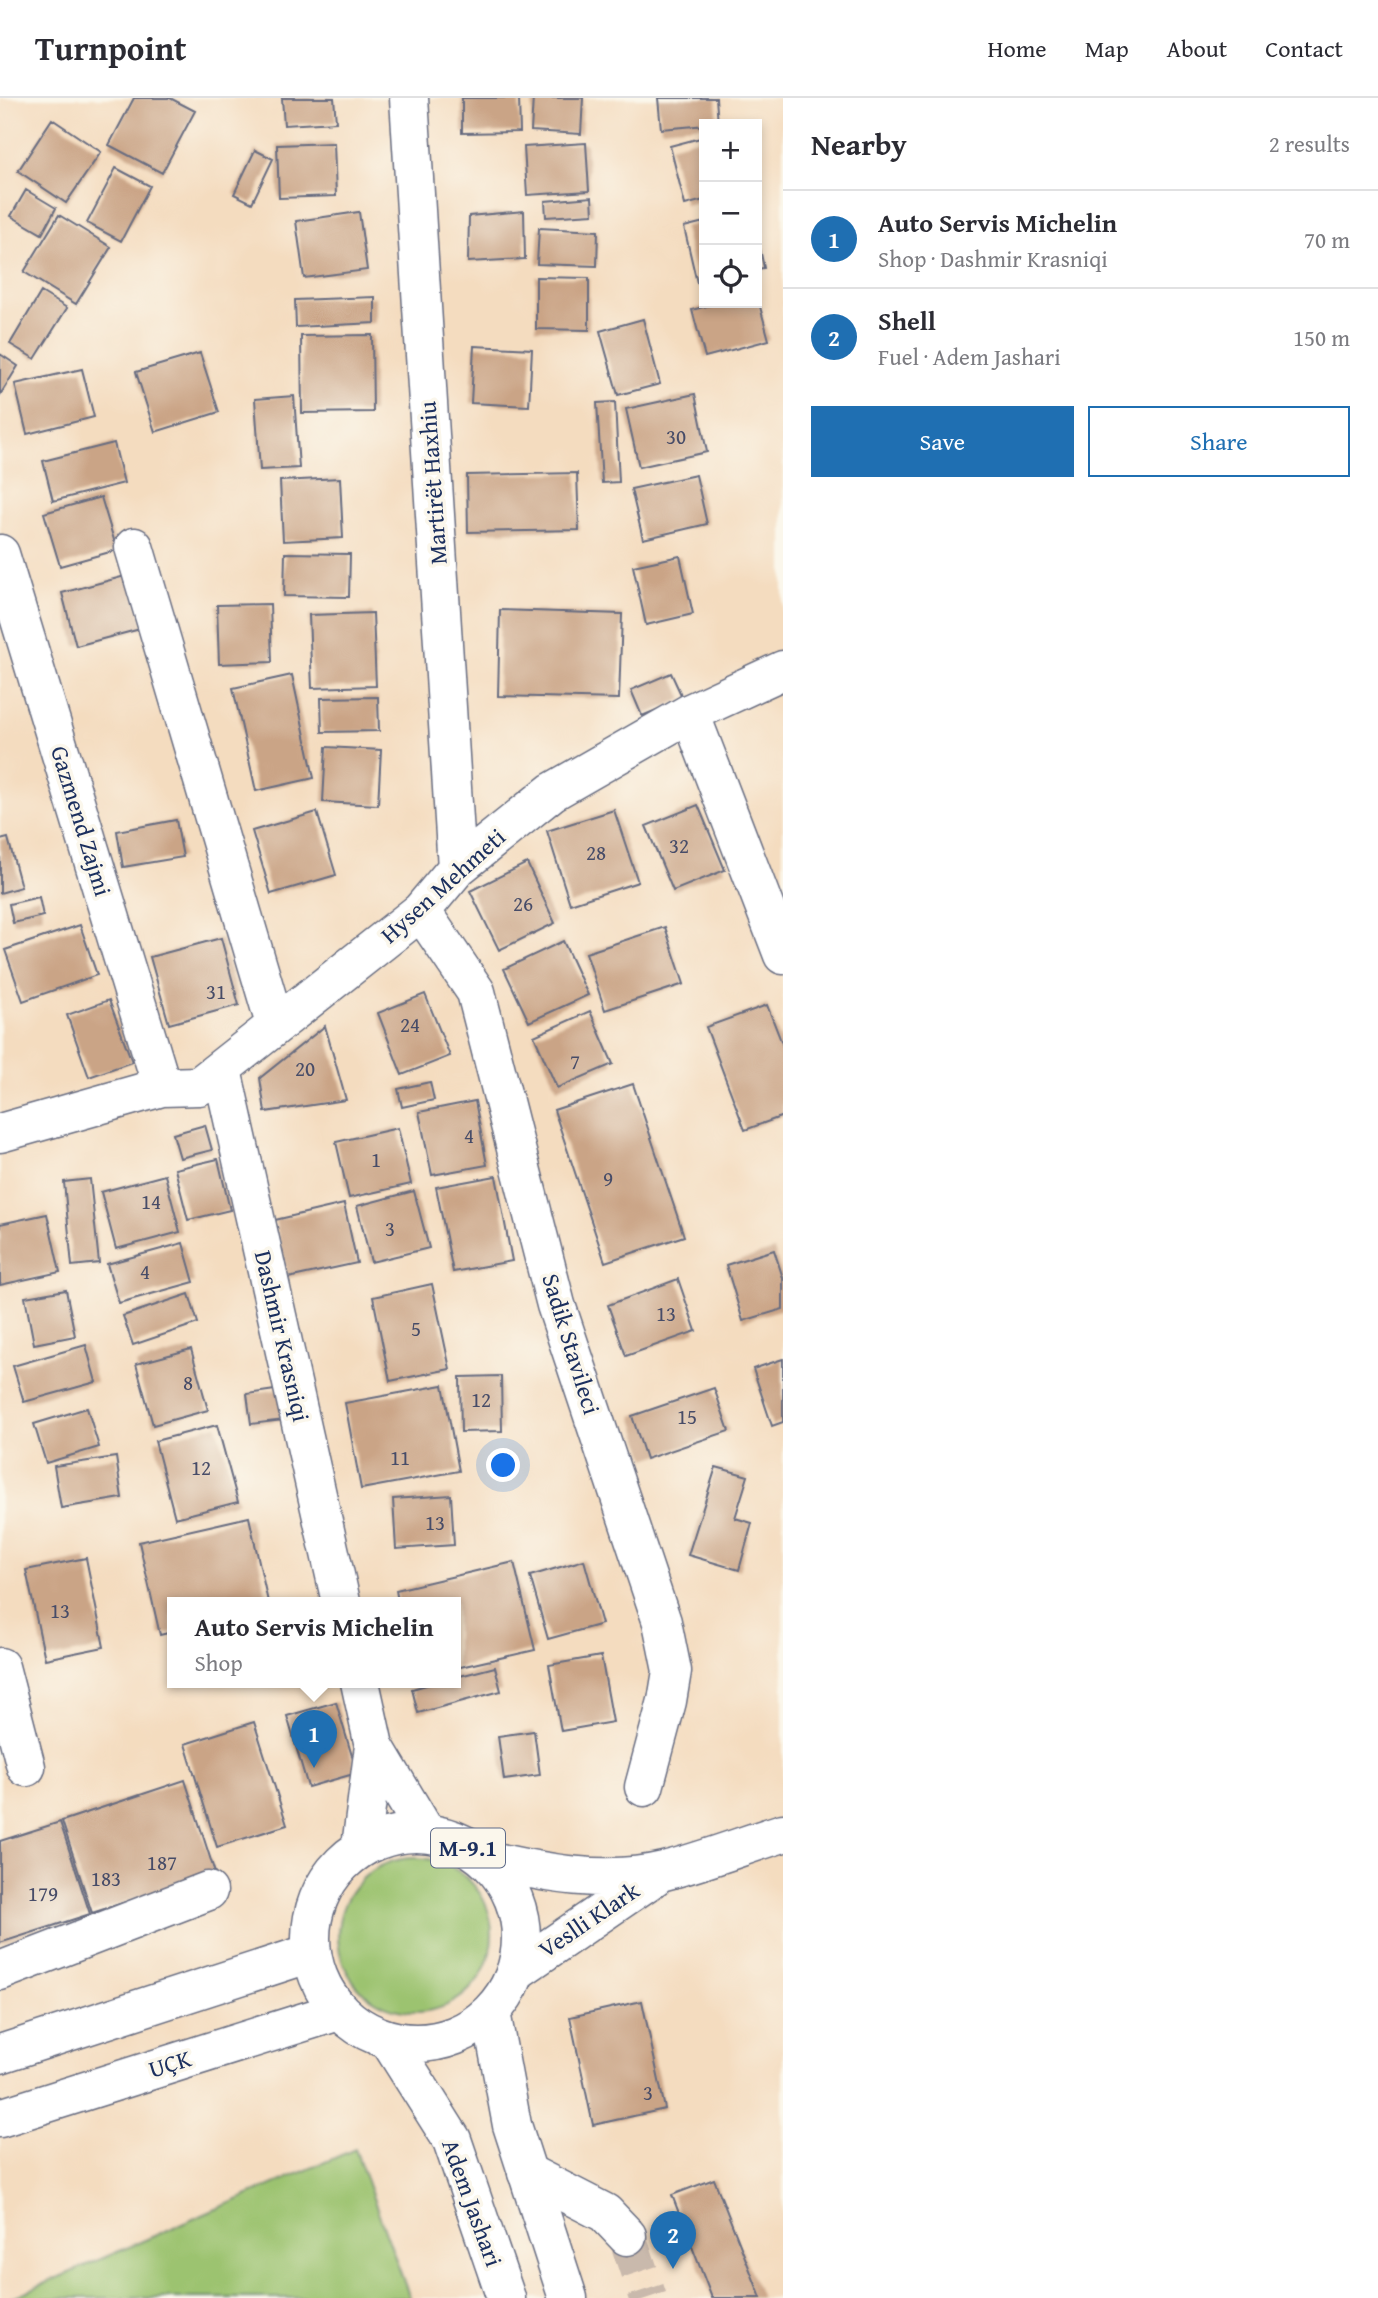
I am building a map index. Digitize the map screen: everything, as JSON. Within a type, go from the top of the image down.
[{"type":"street","name":"Martirët Haxhiu","points":[[409,98],[457,868]]},
{"type":"street","points":[[135,547],[275,1024]]},
{"type":"street","name":"Gazmend Zajmi","points":[[0,554],[162,1087]]},
{"type":"street","name":"Hysen Mehmeti","points":[[0,1133],[162,1087],[199,1086],[421,911],[457,868],[552,792],[690,713],[783,670]]},
{"type":"street","points":[[690,713],[783,955]]},
{"type":"street","name":"Sadik Stavileci","points":[[421,911],[476,992],[556,1305],[662,1622],[672,1671],[667,1701],[644,1787]]},
{"type":"street","name":"Dashmir Krasniqi","points":[[222,1070],[340,1597]]},
{"type":"street","points":[[0,1667],[26,1767]]},
{"type":"street","points":[[361,1688],[374,1746],[426,1833]]},
{"type":"street","points":[[360,1847],[374,1746]]},
{"type":"street","name":"M-9.1","points":[[426,1833],[458,1841],[487,1860],[508,1886],[518,1913],[522,1942],[516,1970],[506,1993],[491,2012],[469,2029],[444,2039],[416,2043],[389,2040],[362,2029],[339,2011],[321,1984],[311,1953],[311,1922],[320,1893],[337,1867],[360,1847],[392,1835],[426,1833]]},
{"type":"street","name":"Veslli Klark","points":[[487,1860],[547,1873],[616,1877],[663,1871],[783,1833]]},
{"type":"street","name":"Veslli Klark","points":[[516,1970],[663,1871]]},
{"type":"street","points":[[0,1971],[208,1891]]},
{"type":"street","points":[[0,2054],[311,1953]]},
{"type":"street","name":"UÇK","points":[[0,2118],[339,2011]]},
{"type":"street","points":[[491,2012],[512,2125],[568,2298]]},
{"type":"street","name":"Adem Jashari","points":[[389,2040],[452,2140],[506,2298]]},
{"type":"street","points":[[527,2173],[605,2213],[627,2236]]},
{"type":"green space","points":[[415,1858],[444,1864],[469,1881],[486,1906],[492,1935],[486,1964],[469,1989],[444,2006],[415,2012],[386,2006],[361,1989],[344,1964],[338,1935],[344,1906],[361,1881],[386,1864]]},
{"type":"green space","points":[[355,2149],[410,2298],[11,2298]]},
{"type":"building","points":[[134,98],[170,98],[195,111],[162,173],[109,145]]},
{"type":"building","points":[[282,98],[334,98],[336,122],[284,125]]},
{"type":"building","points":[[462,98],[519,98],[520,132],[462,133]]},
{"type":"building","points":[[533,98],[583,98],[581,134],[531,131]]},
{"type":"building","points":[[658,98],[716,98],[718,119],[699,119],[699,126],[661,129]]},
{"type":"building","points":[[52,119],[101,152],[66,203],[18,171]]},
{"type":"building","points":[[699,138],[699,201],[685,205],[670,146]]},
{"type":"building","points":[[334,143],[336,196],[279,198],[277,145]]},
{"type":"building","points":[[586,143],[589,191],[527,195],[524,147]]},
{"type":"building","points":[[255,150],[273,159],[252,203],[234,194]]},
{"type":"building","points":[[116,168],[150,186],[121,241],[87,223]]},
{"type":"building","points":[[26,190],[56,208],[42,234],[11,216]]},
{"type":"building","points":[[592,197],[593,214],[546,217],[545,201]]},
{"type":"building","points":[[524,211],[525,259],[468,262],[469,216]]},
{"type":"building","points":[[359,212],[367,270],[304,278],[296,221]]},
{"type":"building","points":[[59,215],[111,247],[76,304],[24,272]]},
{"type":"building","points":[[699,223],[699,283],[697,283],[684,227]]},
{"type":"building","points":[[539,228],[598,231],[597,266],[537,264]]},
{"type":"building","points":[[536,277],[589,278],[589,330],[536,329]]},
{"type":"building","points":[[41,292],[67,308],[35,359],[10,344]]},
{"type":"building","points":[[375,297],[375,323],[296,327],[295,300]]},
{"type":"building","points":[[760,308],[769,340],[705,357],[692,310]]},
{"type":"building","points":[[643,319],[660,384],[618,395],[600,331]]},
{"type":"building","points":[[372,335],[373,412],[302,413],[301,336]]},
{"type":"building","points":[[474,346],[532,349],[529,406],[471,403]]},
{"type":"building","points":[[200,353],[219,412],[155,432],[136,372]]},
{"type":"building","points":[[0,354],[18,366],[0,395]]},
{"type":"building","points":[[82,369],[94,417],[27,434],[15,384]]},
{"type":"building","points":[[695,394],[707,452],[639,467],[626,409]]},
{"type":"building","points":[[294,396],[299,468],[260,470],[255,399]]},
{"type":"building","points":[[615,402],[619,482],[602,483],[597,403]]},
{"type":"building","points":[[114,443],[124,483],[53,501],[43,461]]},
{"type":"building","points":[[577,473],[579,530],[468,532],[467,475]]},
{"type":"building","points":[[696,475],[707,524],[643,539],[631,489]]},
{"type":"building","points":[[340,478],[343,538],[283,541],[280,481]]},
{"type":"building","points":[[101,497],[117,550],[60,566],[44,513]]},
{"type":"building","points":[[285,553],[350,554],[349,597],[284,596]]},
{"type":"building","points":[[680,556],[693,614],[646,625],[633,566]]},
{"type":"building","points":[[129,575],[144,628],[76,646],[62,593]]},
{"type":"building","points":[[270,604],[272,662],[219,664],[217,605]]},
{"type":"building","points":[[500,610],[622,614],[619,699],[498,696]]},
{"type":"building","points":[[373,613],[376,686],[312,688],[309,615]]},
{"type":"building","points":[[671,673],[683,699],[642,716],[631,690]]},
{"type":"building","points":[[292,675],[314,778],[256,791],[233,688]]},
{"type":"building","points":[[378,697],[379,731],[322,732],[321,698]]},
{"type":"building","points":[[326,747],[381,750],[378,805],[323,802]]},
{"type":"building","points":[[698,805],[725,870],[673,891],[646,826]]},
{"type":"building","points":[[614,810],[638,882],[570,904],[547,831]]},
{"type":"building","points":[[317,812],[336,875],[271,894],[252,831]]},
{"type":"building","points":[[176,820],[183,857],[123,867],[117,831]]},
{"type":"building","points":[[8,838],[21,887],[0,893],[0,840]]},
{"type":"building","points":[[527,863],[555,923],[499,950],[470,891]]},
{"type":"building","points":[[39,897],[43,916],[13,923],[9,904]]},
{"type":"building","points":[[80,925],[97,975],[23,1001],[5,950]]},
{"type":"building","points":[[665,927],[684,984],[605,1010],[586,953]]},
{"type":"building","points":[[221,938],[239,1005],[169,1024],[150,957]]},
{"type":"building","points":[[563,941],[588,995],[529,1022],[504,969]]},
{"type":"building","points":[[425,994],[450,1056],[402,1075],[378,1013]]},
{"type":"building","points":[[109,1000],[132,1062],[89,1077],[67,1015]]},
{"type":"building","points":[[767,1005],[783,1046],[783,1116],[745,1130],[706,1027]]},
{"type":"building","points":[[590,1011],[613,1064],[557,1088],[534,1036]]},
{"type":"building","points":[[325,1026],[346,1100],[265,1112],[260,1078]]},
{"type":"building","points":[[430,1082],[434,1100],[402,1107],[398,1089]]},
{"type":"building","points":[[633,1084],[684,1236],[605,1262],[554,1110]]},
{"type":"building","points":[[475,1101],[487,1165],[432,1175],[419,1112]]},
{"type":"building","points":[[205,1125],[212,1150],[180,1158],[173,1134]]},
{"type":"building","points":[[398,1128],[411,1184],[349,1198],[336,1142]]},
{"type":"building","points":[[218,1159],[230,1210],[188,1220],[175,1169]]},
{"type":"building","points":[[165,1175],[180,1232],[116,1249],[101,1192]]},
{"type":"building","points":[[496,1176],[512,1261],[453,1272],[436,1187]]},
{"type":"building","points":[[90,1179],[99,1263],[72,1266],[64,1182]]},
{"type":"building","points":[[414,1191],[429,1248],[371,1262],[357,1206]]},
{"type":"building","points":[[344,1204],[357,1263],[288,1278],[275,1220]]},
{"type":"building","points":[[47,1214],[60,1272],[0,1285],[0,1224]]},
{"type":"building","points":[[183,1243],[194,1282],[119,1303],[107,1264]]},
{"type":"building","points":[[774,1250],[783,1278],[783,1309],[743,1321],[726,1265]]},
{"type":"building","points":[[678,1279],[696,1331],[626,1356],[608,1305]]},
{"type":"building","points":[[432,1284],[450,1369],[390,1381],[373,1297]]},
{"type":"building","points":[[66,1290],[75,1336],[34,1344],[25,1297]]},
{"type":"building","points":[[189,1294],[198,1323],[133,1345],[123,1316]]},
{"type":"building","points":[[86,1345],[96,1382],[24,1402],[13,1366]]},
{"type":"building","points":[[191,1349],[208,1410],[153,1425],[136,1364]]},
{"type":"building","points":[[783,1359],[783,1422],[772,1426],[753,1369]]},
{"type":"building","points":[[501,1376],[502,1431],[461,1432],[460,1377]]},
{"type":"building","points":[[443,1385],[459,1471],[361,1489],[345,1403]]},
{"type":"building","points":[[289,1388],[293,1419],[251,1424],[247,1394]]},
{"type":"building","points":[[714,1388],[729,1431],[646,1459],[632,1416]]},
{"type":"building","points":[[87,1408],[99,1447],[46,1463],[34,1424]]},
{"type":"building","points":[[217,1425],[238,1502],[175,1518],[155,1441]]},
{"type":"building","points":[[116,1457],[122,1498],[61,1508],[54,1466]]},
{"type":"building","points":[[716,1467],[748,1476],[735,1518],[752,1523],[739,1570],[688,1555]]},
{"type":"building","points":[[451,1495],[454,1545],[396,1549],[393,1499]]},
{"type":"building","points":[[249,1517],[267,1597],[167,1597],[167,1633],[160,1635],[139,1542]]},
{"type":"building","points":[[86,1558],[104,1647],[45,1659],[26,1570]]},
{"type":"building","points":[[584,1560],[602,1624],[548,1639],[530,1576]]},
{"type":"building","points":[[514,1562],[535,1650],[461,1667],[461,1597],[397,1597],[396,1590]]},
{"type":"building","points":[[601,1656],[613,1722],[561,1731],[549,1665]]},
{"type":"building","points":[[495,1667],[501,1691],[418,1713],[412,1689],[461,1688],[461,1676]]},
{"type":"building","points":[[336,1702],[357,1773],[308,1787],[287,1716]]},
{"type":"building","points":[[254,1722],[287,1825],[217,1847],[185,1744]]},
{"type":"building","points":[[534,1731],[540,1775],[504,1780],[498,1736]]},
{"type":"building","points":[[185,1780],[215,1873],[92,1913],[62,1821]]},
{"type":"building","points":[[60,1822],[90,1914],[0,1943],[0,1841]]},
{"type":"building","points":[[642,2001],[665,2109],[593,2125],[570,2017]]},
{"type":"building","points":[[714,2179],[761,2298],[712,2298],[672,2195]]},
{"type":"tunnel","points":[[627,2236],[648,2298]]},
{"type":"place","name":"Auto Servis Michelin","points":[[314,1768]]},
{"type":"place","name":"Shell","points":[[673,2269]]}]
